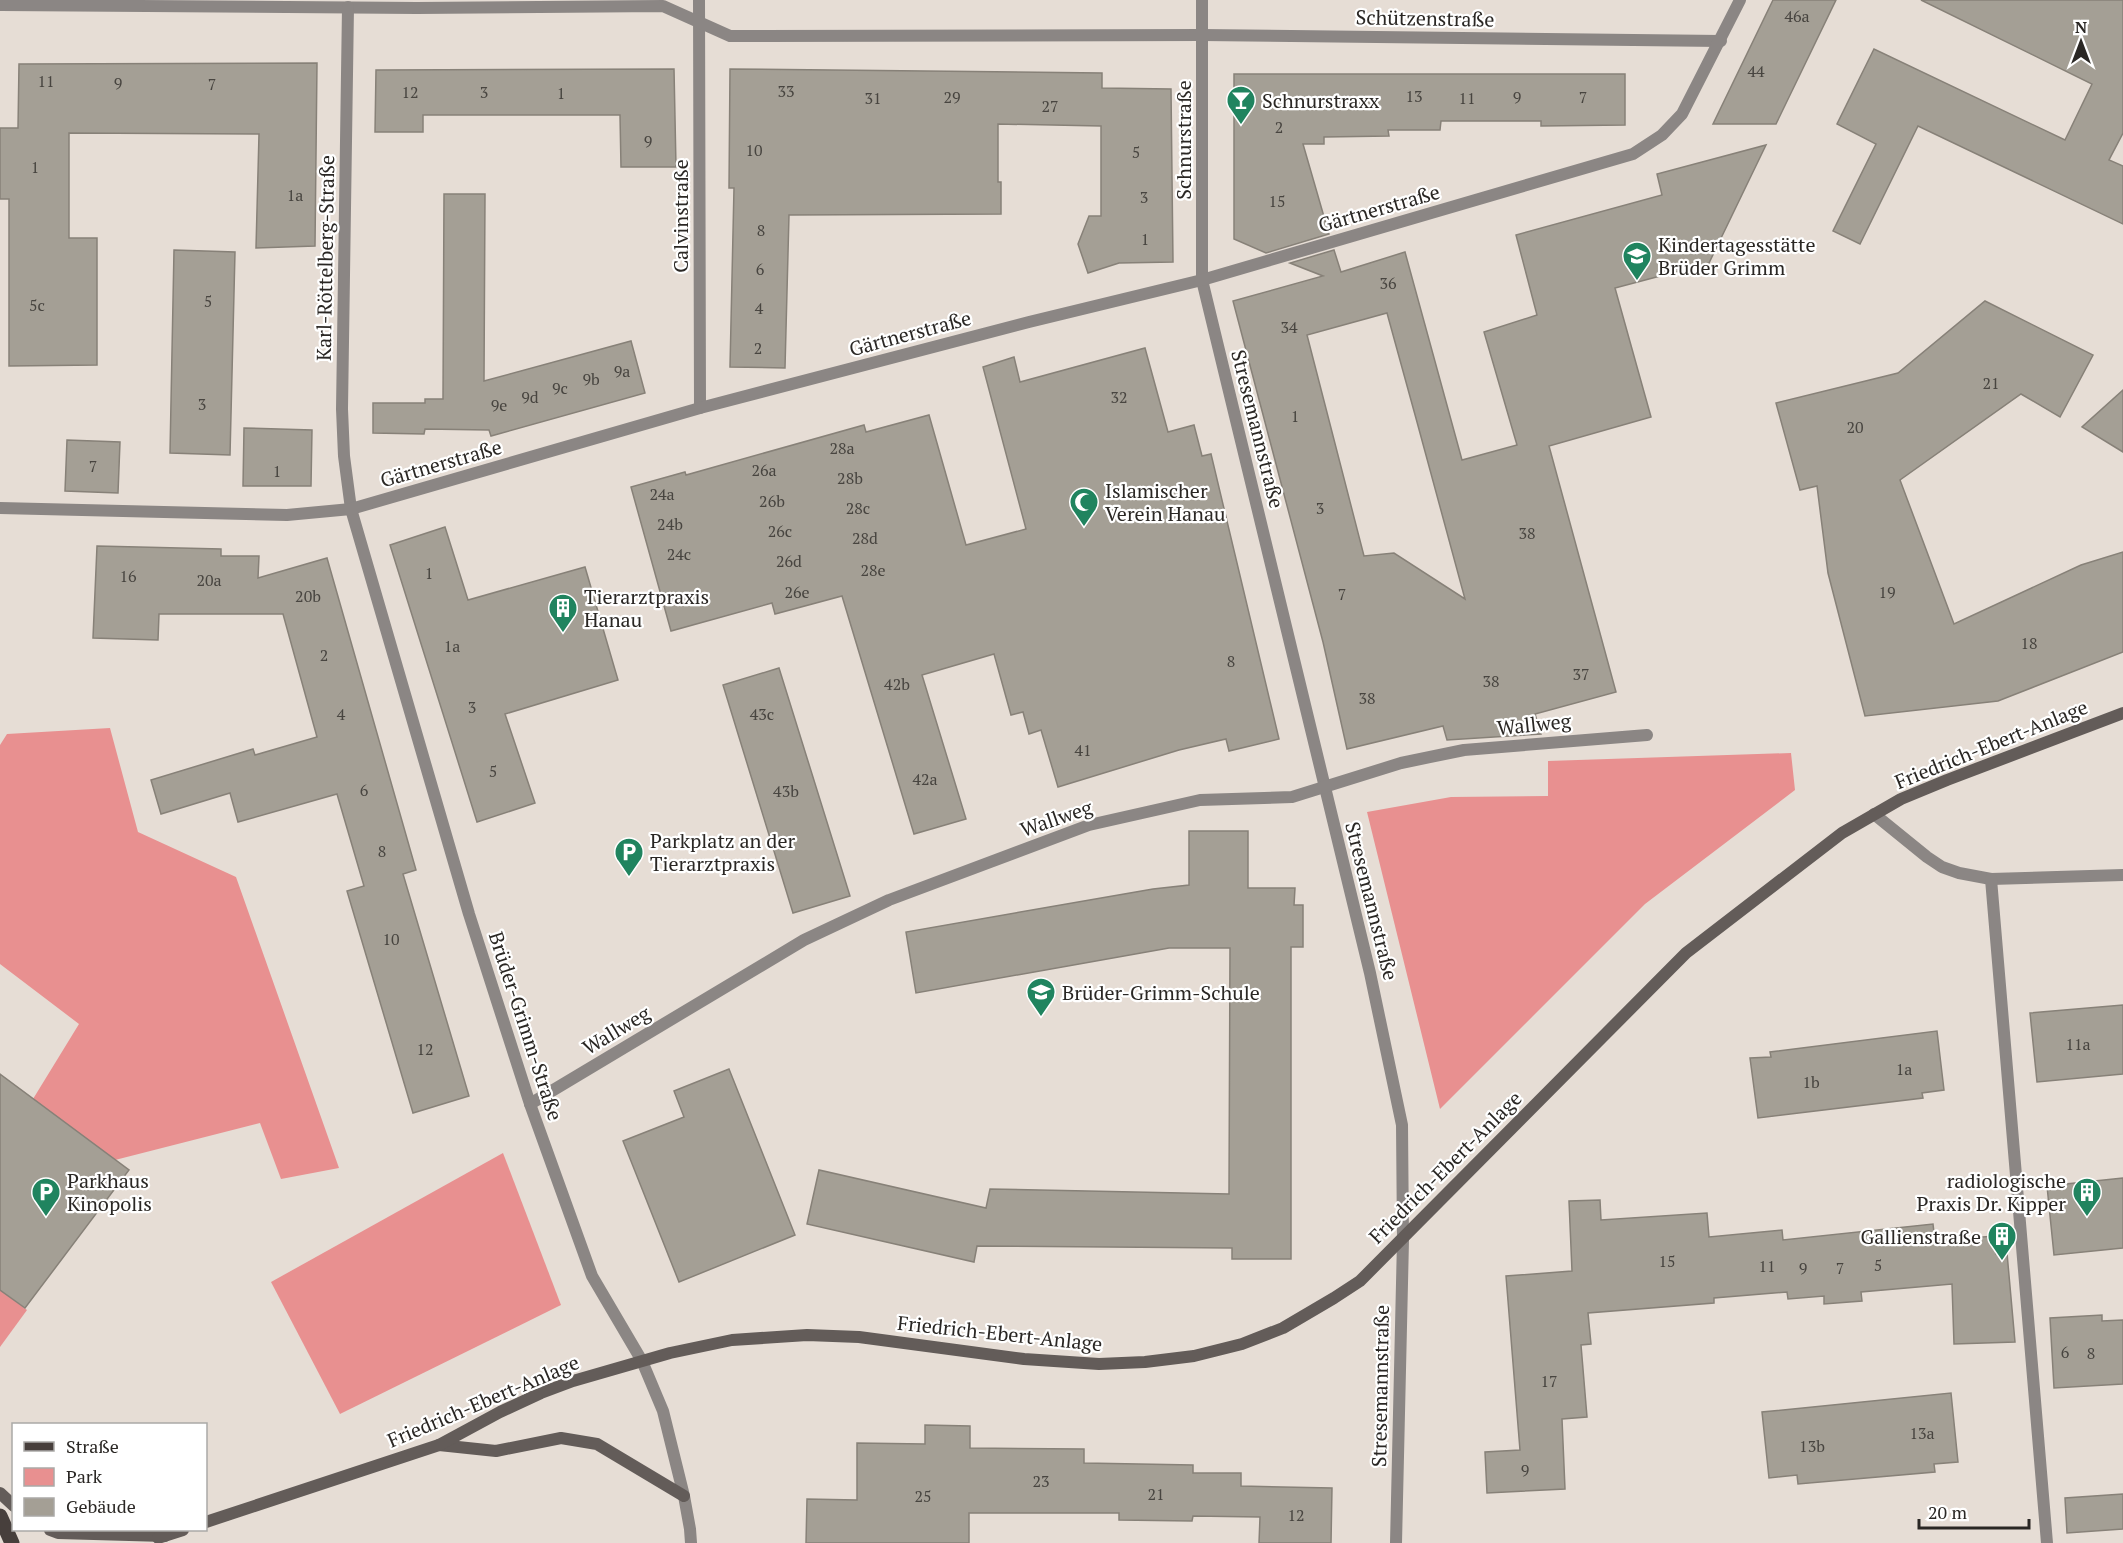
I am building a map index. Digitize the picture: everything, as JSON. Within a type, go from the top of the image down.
[{"type":"main road","name":"Friedrich-Ebert-Anlage","points":[[207,1522],[439,1445],[500,1412],[573,1381],[669,1353],[732,1340],[807,1335],[860,1337],[1024,1359],[1099,1364],[1145,1362],[1194,1356],[1242,1344],[1283,1328],[1360,1281],[1686,953],[1842,833],[1902,799],[2123,712]]},
{"type":"main road","points":[[439,1445],[496,1451],[561,1438],[590,1442],[619,1456],[684,1496]]},
{"type":"main road","points":[[0,1493],[12,1504]]},
{"type":"main road","points":[[0,1516],[12,1543]]},
{"type":"main road","points":[[53,1531],[165,1536]]},
{"type":"main road","points":[[142,1543],[180,1531]]},
{"type":"street","name":"Calvinstraße","points":[[699,0],[700,408]]},
{"type":"street","name":"Schnurstraße","points":[[1202,280],[1203,0]]},
{"type":"street","points":[[1733,0],[1733,15]]},
{"type":"street","name":"Gärtnerstraße","points":[[0,508],[287,515],[351,509],[700,408],[1029,322],[1202,280],[1633,154],[1662,135],[1682,114],[1740,0]]},
{"type":"street","name":"Schützenstraße","points":[[0,5],[663,6],[730,36],[1202,35],[1721,40]]},
{"type":"street","name":"Karl-Röttelberg-Straße","points":[[348,7],[342,409],[344,456],[351,509]]},
{"type":"street","name":"Stresemannstraße","points":[[1202,280],[1370,973],[1402,1125],[1403,1239],[1396,1543]]},
{"type":"street","name":"Brüder-Grimm-Straße","points":[[351,509],[466,903],[530,1104],[592,1276],[642,1361],[663,1411],[684,1496],[691,1543]]},
{"type":"street","name":"Wallweg","points":[[530,1104],[804,940],[889,900],[1089,825],[1200,800],[1292,797],[1401,763],[1464,750],[1647,735]]},
{"type":"street","points":[[1874,814],[1927,857],[1942,867],[1959,873],[1991,879],[2123,875]]},
{"type":"street","points":[[1991,879],[2047,1543]]},
{"type":"green space","points":[[110,728],[138,832],[236,877],[339,1168],[281,1179],[260,1123],[115,1160],[33,1099],[79,1024],[0,964],[0,745],[7,734]]},
{"type":"green space","points":[[1791,753],[1795,790],[1645,904],[1440,1109],[1367,812],[1451,797],[1548,796],[1548,761]]},
{"type":"green space","points":[[503,1153],[561,1305],[340,1414],[271,1282]]},
{"type":"green space","points":[[0,1290],[27,1310],[0,1347]]},
{"type":"building","points":[[1773,0],[1836,0],[1776,124],[1713,124]]},
{"type":"building","points":[[1921,0],[2123,0],[2123,133],[2109,160],[2123,166],[2123,224],[1918,126],[1860,244],[1833,231],[1876,144],[1837,124],[1874,49],[2065,140],[2092,84]]},
{"type":"building","points":[[317,63],[315,246],[256,248],[259,134],[69,133],[69,238],[97,238],[97,365],[9,366],[9,199],[0,199],[0,128],[18,128],[19,64]]},
{"type":"building","points":[[674,69],[676,167],[621,167],[620,115],[423,115],[423,132],[375,132],[376,70]]},
{"type":"building","points":[[730,69],[1102,73],[1102,88],[1171,89],[1173,262],[1119,263],[1088,273],[1078,244],[1089,216],[1101,216],[1101,126],[998,124],[998,182],[1001,182],[1001,214],[789,215],[785,368],[730,367],[734,188],[729,188]]},
{"type":"building","points":[[1234,74],[1625,74],[1625,125],[1541,126],[1541,121],[1441,121],[1440,130],[1388,130],[1389,136],[1324,137],[1324,144],[1303,144],[1329,234],[1266,253],[1234,239]]},
{"type":"building","points":[[1766,145],[1709,263],[1615,288],[1651,417],[1549,446],[1616,692],[1535,714],[1541,734],[1447,740],[1443,726],[1347,749],[1323,642],[1233,301],[1323,276],[1290,263],[1334,250],[1341,272],[1405,252],[1462,460],[1517,445],[1484,332],[1537,315],[1516,235],[1662,195],[1657,174]],"holes":[[[1387,313],[1465,599],[1394,553],[1364,556],[1307,335]]]},
{"type":"building","points":[[444,194],[485,194],[484,381],[631,341],[645,393],[491,436],[489,430],[425,429],[424,434],[373,433],[373,403],[425,403],[425,399],[443,399]]},
{"type":"building","points":[[174,250],[235,252],[230,455],[170,453]]},
{"type":"building","points":[[1985,301],[2093,355],[2060,417],[2021,394],[1900,480],[1954,624],[2081,565],[2123,552],[2123,652],[1998,701],[1865,716],[1828,573],[1817,486],[1800,490],[1776,403],[1898,373]]},
{"type":"building","points":[[1145,348],[1168,432],[1194,425],[1202,456],[1211,454],[1279,739],[1229,751],[1226,739],[1179,750],[1058,787],[1041,730],[1029,734],[1023,712],[1011,715],[994,654],[922,675],[966,819],[914,834],[842,596],[775,614],[772,603],[671,631],[631,487],[685,472],[686,475],[864,425],[866,432],[929,415],[966,545],[1026,529],[983,367],[1014,357],[1020,382]]},
{"type":"building","points":[[2123,390],[2123,452],[2082,427]]},
{"type":"building","points":[[244,428],[312,430],[311,486],[243,486]]},
{"type":"building","points":[[67,440],[120,442],[118,493],[65,491]]},
{"type":"building","points":[[445,527],[468,600],[585,567],[618,680],[505,714],[535,803],[477,822],[390,545]]},
{"type":"building","points":[[97,546],[221,549],[221,556],[259,556],[258,578],[327,558],[416,870],[403,874],[469,1096],[413,1113],[347,891],[364,886],[337,794],[238,822],[230,793],[161,814],[151,780],[253,749],[255,755],[317,737],[283,614],[159,614],[158,640],[93,638]]},
{"type":"building","points":[[779,668],[850,896],[793,913],[723,685]]},
{"type":"building","points":[[1189,831],[1248,831],[1248,888],[1295,888],[1294,905],[1303,905],[1303,947],[1291,947],[1291,1259],[1232,1259],[1232,1248],[977,1246],[974,1262],[807,1224],[819,1170],[986,1208],[990,1189],[1229,1194],[1230,948],[1169,948],[916,993],[906,932],[1153,889],[1189,885]]},
{"type":"building","points":[[2123,1005],[2123,1074],[2037,1082],[2030,1013]]},
{"type":"building","points":[[1937,1031],[1944,1090],[1922,1093],[1923,1098],[1758,1118],[1750,1058],[1771,1057],[1770,1052]]},
{"type":"building","points":[[729,1069],[795,1235],[679,1282],[623,1141],[684,1117],[674,1091]]},
{"type":"building","name":"Parkhaus Kinopolis","points":[[0,1074],[129,1170],[25,1308],[0,1290]]},
{"type":"building","name":"radiologische Praxis Dr. Kipper","points":[[2123,1178],[2123,1248],[2054,1255],[2047,1186]]},
{"type":"building","points":[[1600,1200],[1601,1220],[1707,1213],[1709,1237],[1782,1230],[1783,1240],[1933,1224],[1935,1241],[1994,1236],[1996,1254],[2007,1253],[2015,1342],[1954,1344],[1952,1284],[1861,1292],[1862,1301],[1824,1304],[1824,1296],[1788,1299],[1787,1292],[1714,1298],[1714,1303],[1588,1313],[1591,1344],[1581,1345],[1587,1417],[1562,1419],[1565,1489],[1487,1493],[1485,1452],[1520,1450],[1506,1276],[1572,1271],[1569,1201]]},
{"type":"building","points":[[2102,1315],[2102,1321],[2123,1320],[2123,1384],[2054,1388],[2050,1318]]},
{"type":"building","points":[[1951,1393],[1958,1462],[1934,1464],[1935,1472],[1798,1484],[1797,1475],[1769,1478],[1762,1412]]},
{"type":"building","points":[[925,1425],[970,1426],[970,1448],[1084,1449],[1084,1463],[1193,1465],[1193,1473],[1241,1473],[1241,1486],[1332,1488],[1331,1543],[1259,1543],[1260,1517],[1193,1516],[1192,1521],[1119,1520],[1119,1513],[969,1513],[969,1543],[806,1543],[807,1499],[857,1500],[857,1443],[925,1444]]},
{"type":"building","points":[[2123,1494],[2123,1529],[2067,1533],[2065,1498]]},
{"type":"place","name":"Schnurstraxx","points":[[1241,126]]},
{"type":"place","name":"Kindertagesstätte Brüder Grimm","points":[[1637,282]]},
{"type":"place","name":"Islamischer Verein Hanau","points":[[1084,528]]},
{"type":"place","name":"Tierarztpraxis Hanau","points":[[563,634]]},
{"type":"place","name":"Parkplatz an der Tierarztpraxis","points":[[629,878]]},
{"type":"place","name":"Brüder-Grimm-Schule","points":[[1041,1018]]},
{"type":"place","name":"Parkhaus Kinopolis","points":[[46,1218]]},
{"type":"place","name":"radiologische Praxis Dr. Kipper","points":[[2087,1218]]},
{"type":"place","name":"Gallienstraße","points":[[2002,1262]]}]
